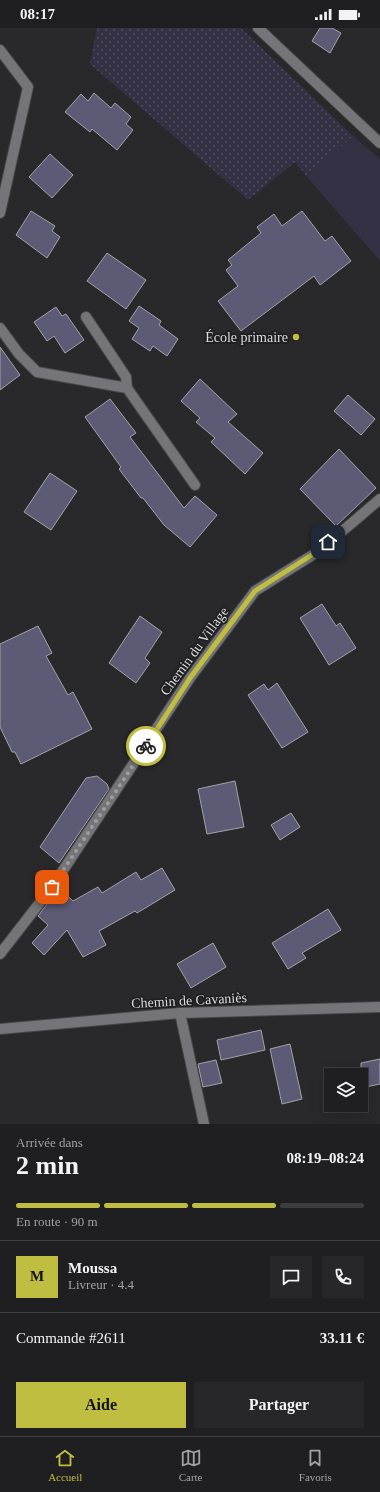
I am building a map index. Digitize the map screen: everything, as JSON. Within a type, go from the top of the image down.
[{"type":"street","points":[[258,28],[380,143]]},
{"type":"street","points":[[0,50],[28,87],[0,213]]},
{"type":"street","points":[[86,317],[126,377],[127,388],[195,485]]},
{"type":"street","points":[[0,328],[19,354],[37,372],[127,388]]},
{"type":"street","name":"Chemin du Village","points":[[0,954],[52,887],[190,678],[255,591],[318,551],[380,499]]},
{"type":"street","name":"Chemin de Cavaniès","points":[[0,1029],[180,1013],[380,1007]]},
{"type":"street","points":[[180,1013],[204,1124]]},
{"type":"shaded area","points":[[97,28],[241,28],[353,136],[307,177],[295,162],[248,200],[90,64]]},
{"type":"shaded area","points":[[353,136],[380,159],[380,261],[307,177]]},
{"type":"building","points":[[320,28],[332,28],[341,33],[330,53],[312,41]]},
{"type":"building","points":[[94,93],[111,108],[115,103],[131,117],[126,124],[133,130],[117,150],[92,129],[90,132],[65,112],[81,94],[88,101]]},
{"type":"building","points":[[50,154],[73,175],[52,198],[29,177]]},
{"type":"building","points":[[31,211],[55,226],[52,231],[60,237],[47,258],[16,235]]},
{"type":"building","points":[[302,211],[325,241],[332,236],[351,261],[320,285],[314,276],[241,331],[218,301],[238,286],[226,270],[232,265],[228,260],[261,233],[257,227],[274,214],[282,226]]},
{"type":"building","points":[[107,253],[146,280],[126,309],[87,281]]},
{"type":"building","points":[[139,306],[161,321],[159,325],[178,339],[167,356],[153,346],[150,351],[132,339],[139,328],[129,321]]},
{"type":"building","points":[[56,307],[62,316],[66,314],[84,340],[65,353],[54,336],[47,341],[34,322]]},
{"type":"building","points":[[0,347],[20,375],[0,390]]},
{"type":"building","points":[[200,379],[237,414],[228,422],[263,453],[245,474],[211,442],[215,438],[196,422],[200,418],[181,401]]},
{"type":"building","points":[[348,395],[375,419],[361,435],[334,411]]},
{"type":"building","points":[[110,399],[136,433],[130,437],[184,508],[195,496],[217,515],[190,547],[164,525],[143,498],[141,498],[119,469],[121,467],[85,417]]},
{"type":"building","points":[[339,449],[376,488],[336,526],[300,489]]},
{"type":"building","points":[[50,473],[77,491],[51,530],[24,512]]},
{"type":"building","points":[[322,604],[336,626],[340,623],[356,648],[329,665],[300,618]]},
{"type":"building","points":[[140,616],[162,632],[145,658],[150,663],[136,683],[109,663]]},
{"type":"building","points":[[38,626],[52,653],[46,656],[68,695],[73,692],[92,729],[21,764],[15,752],[12,752],[0,727],[0,644]]},
{"type":"building","points":[[277,683],[308,732],[282,748],[248,695],[264,684],[268,690]]},
{"type":"building","points":[[97,776],[107,784],[109,789],[59,863],[40,847],[86,778]]},
{"type":"building","points":[[235,781],[244,827],[207,834],[198,789]]},
{"type":"building","points":[[291,813],[300,827],[280,840],[271,825]]},
{"type":"building","points":[[162,868],[175,890],[137,913],[135,911],[99,931],[106,945],[83,957],[67,930],[44,955],[32,943],[48,925],[38,916],[59,888],[73,901],[98,887],[102,893],[136,872],[141,880]]},
{"type":"building","points":[[328,909],[341,930],[302,953],[306,958],[288,969],[272,943]]},
{"type":"building","points":[[213,943],[226,967],[191,988],[177,964]]},
{"type":"building","points":[[261,1030],[265,1050],[221,1060],[217,1040]]},
{"type":"building","points":[[290,1044],[302,1099],[282,1104],[270,1049]]},
{"type":"building","points":[[380,1059],[380,1084],[368,1087],[368,1068],[361,1068],[361,1063]]},
{"type":"building","points":[[216,1060],[222,1083],[203,1087],[198,1064]]},
{"type":"way so far","points":[[52,887],[146,746]]},
{"type":"place","name":"École primaire","points":[[296,337]]},
{"type":"route","points":[[146,746],[190,678],[255,591],[318,551],[328,542]]}]
